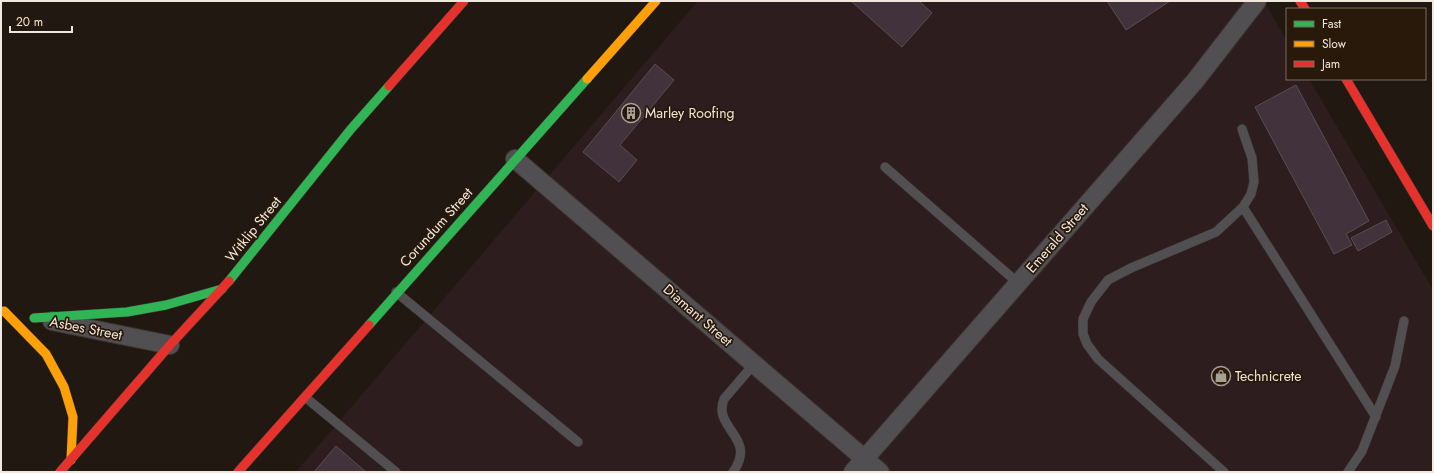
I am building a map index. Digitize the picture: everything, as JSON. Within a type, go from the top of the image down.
[{"type":"main road","name":"Witklip Street","points":[[60,472],[170,345],[222,289],[351,129],[464,1]]},
{"type":"main road","name":"Corundum Street","points":[[238,472],[396,292],[656,1]]},
{"type":"main road","points":[[1347,80],[1433,226]]},
{"type":"main road","points":[[34,318],[127,312],[166,305],[222,289]]},
{"type":"main road","points":[[3,310],[46,354],[64,387],[73,417],[71,460]]},
{"type":"street","name":"Emerald Street","points":[[859,465],[1195,81],[1257,1]]},
{"type":"street","name":"Diamant Street","points":[[515,159],[754,364],[859,465],[880,472]]},
{"type":"street","name":"Asbes Street","points":[[3,310],[34,318],[170,345]]},
{"type":"lane","points":[[1224,472],[1098,359],[1087,344],[1083,334],[1083,318],[1091,302],[1108,280],[1131,268],[1216,232],[1243,207],[1251,194],[1254,182],[1252,158],[1242,129]]},
{"type":"lane","points":[[885,167],[1018,283]]},
{"type":"lane","points":[[1243,207],[1376,416]]},
{"type":"lane","points":[[396,292],[578,442]]},
{"type":"lane","points":[[1348,472],[1362,451],[1395,366],[1404,321]]},
{"type":"lane","points":[[733,472],[739,463],[741,448],[723,414],[722,403],[754,364]]},
{"type":"lane","points":[[304,396],[396,472]]},
{"type":"shaded area","points":[[698,1],[1264,1],[1286,39],[1286,80],[1310,80],[1433,290],[1433,472],[296,472]]},
{"type":"building","points":[[851,1],[919,1],[932,13],[902,47]]},
{"type":"building","points":[[1107,1],[1170,1],[1126,30]]},
{"type":"building","name":"Marley Roofing","points":[[655,64],[674,80],[620,145],[637,160],[619,182],[583,152]]},
{"type":"building","points":[[1296,85],[1369,221],[1346,234],[1352,245],[1334,254],[1255,107]]},
{"type":"building","points":[[1386,220],[1392,232],[1358,251],[1351,238]]},
{"type":"building","points":[[336,446],[366,472],[314,472]]},
{"type":"traffic: fast","points":[[369,325],[587,79]]},
{"type":"traffic: fast","points":[[229,281],[351,129],[389,86]]},
{"type":"traffic: fast","points":[[34,318],[127,312],[166,305],[222,289]]},
{"type":"traffic: slow","points":[[587,79],[656,1]]},
{"type":"traffic: slow","points":[[4,311],[46,354],[64,387],[73,417],[71,460]]},
{"type":"traffic: jam","points":[[389,86],[464,1]]},
{"type":"traffic: jam","points":[[1300,1],[1304,8]]},
{"type":"traffic: jam","points":[[1347,80],[1433,226]]},
{"type":"traffic: jam","points":[[60,472],[170,345],[229,281]]},
{"type":"traffic: jam","points":[[238,472],[369,325]]},
{"type":"place","name":"Marley Roofing","points":[[631,113]]},
{"type":"place","name":"Technicrete","points":[[1221,376]]}]
